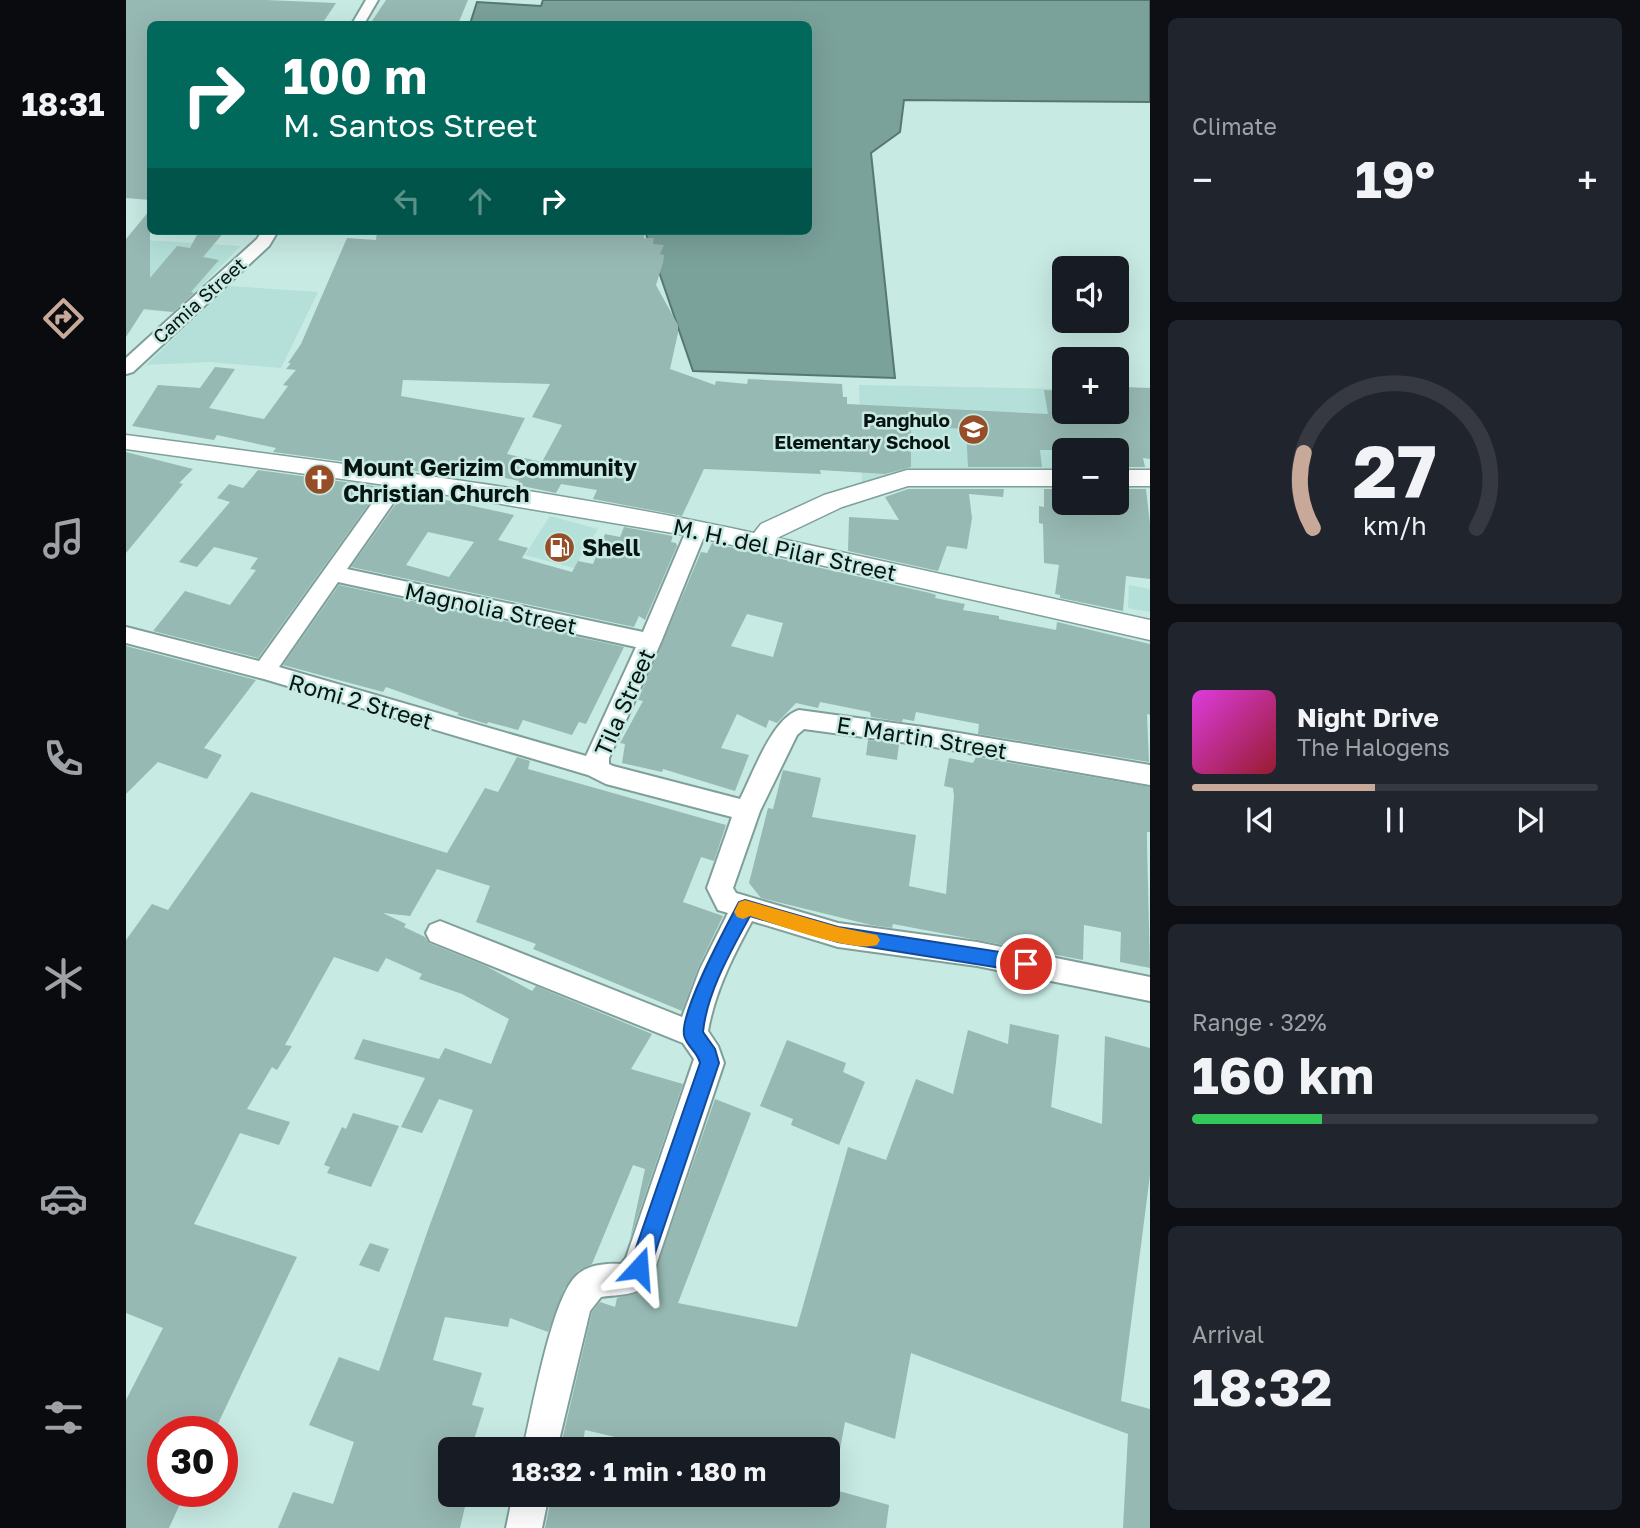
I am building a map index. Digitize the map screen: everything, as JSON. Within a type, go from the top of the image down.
[{"type":"main road","name":"M. H. del Pilar Street","points":[[126,442],[400,479],[697,529],[1150,630]]},
{"type":"main road","points":[[761,542],[770,530],[833,501],[907,478],[1052,478]]},
{"type":"main road","points":[[1129,478],[1150,478]]},
{"type":"street","points":[[360,21],[372,0]]},
{"type":"street","name":"Camia Street","points":[[126,368],[267,235]]},
{"type":"street","points":[[264,671],[400,479]]},
{"type":"street","name":"Tila Street","points":[[697,529],[650,642],[597,758],[596,768],[606,774],[747,811]]},
{"type":"street","name":"Magnolia Street","points":[[331,573],[650,642]]},
{"type":"street","name":"Romi 2 Street","points":[[126,635],[264,671],[596,768]]},
{"type":"street","name":"E. Martin Street","points":[[747,811],[788,729],[799,719],[923,736],[1150,775]]},
{"type":"street","points":[[747,811],[720,888],[727,902],[838,935],[977,954],[1150,989]]},
{"type":"street","points":[[693,1034],[695,1018],[745,907]]},
{"type":"street","points":[[440,933],[693,1034],[708,1055],[709,1063],[639,1268],[627,1280],[603,1279],[583,1288],[573,1310],[543,1437]]},
{"type":"street","points":[[524,1528],[528,1507]]},
{"type":"shaded area","points":[[543,0],[1150,0],[1150,102],[904,100],[900,132],[871,153],[895,378],[693,371],[646,235],[812,235],[812,21],[471,21],[477,2],[541,6]]},
{"type":"shaded area","points":[[126,239],[241,246],[175,312],[126,309]]},
{"type":"shaded area","points":[[229,286],[318,292],[281,368],[209,362],[146,365]]},
{"type":"shaded area","name":"Panghulo Elementary School","points":[[859,385],[1052,389],[1052,424],[1064,424],[1064,438],[1052,438],[1052,476],[862,484]]},
{"type":"shaded area","name":"Shell","points":[[550,516],[598,529],[574,568],[525,555]]},
{"type":"shaded area","points":[[1129,585],[1150,589],[1150,612],[1128,608]]},
{"type":"building","points":[[126,0],[336,3],[324,21],[147,21],[147,200],[126,198]]},
{"type":"building","points":[[386,0],[468,0],[459,21],[372,21]]},
{"type":"building","points":[[147,214],[150,278],[177,246],[190,248],[197,235],[222,235],[203,257],[219,260],[191,292],[194,293],[173,312],[144,309],[126,337],[126,239]]},
{"type":"building","points":[[377,235],[644,235],[644,238],[654,238],[653,244],[664,245],[660,254],[664,255],[663,263],[656,285],[678,325],[670,369],[715,385],[716,381],[747,384],[748,379],[842,384],[843,397],[847,397],[847,404],[1048,414],[1044,390],[1052,390],[1052,424],[1129,424],[1129,387],[1150,388],[1150,459],[1143,458],[1145,467],[1129,467],[1129,438],[1052,438],[1052,450],[1040,450],[1042,467],[968,467],[966,429],[911,426],[911,467],[885,474],[820,470],[821,474],[704,469],[682,516],[593,499],[597,490],[561,484],[556,493],[517,485],[519,481],[451,466],[445,475],[273,452],[276,448],[217,435],[214,440],[132,426],[158,385],[200,388],[215,367],[235,369],[209,408],[264,419],[288,386],[283,385],[296,370],[286,369],[301,344],[347,238],[376,240]],"holes":[[[403,380],[550,384],[532,417],[562,425],[542,462],[507,454],[525,418],[401,396]]]},
{"type":"building","points":[[126,452],[193,469],[179,483],[183,484],[126,553]]},
{"type":"building","points":[[258,470],[381,487],[258,658],[153,631],[185,591],[230,605],[256,570],[250,569],[258,558],[214,547],[197,567],[179,562],[230,502],[217,498],[229,484],[243,488]]},
{"type":"building","points":[[908,489],[1004,489],[1003,497],[969,494],[972,518],[967,549],[947,546],[938,571],[848,551],[849,517],[899,520],[885,497]]},
{"type":"building","points":[[1044,489],[1052,489],[1052,515],[1129,515],[1129,489],[1146,489],[1150,524],[1150,579],[1126,576],[1123,611],[1060,598],[1060,595],[1055,594],[1059,565],[1044,563],[1043,524],[1039,523],[1039,506],[1044,507]]},
{"type":"building","points":[[405,491],[514,515],[498,540],[528,548],[522,558],[572,572],[578,561],[593,564],[605,534],[620,537],[624,527],[673,536],[671,542],[677,546],[645,620],[639,616],[634,627],[351,567]],"holes":[[[428,532],[474,542],[449,577],[406,565]]]},
{"type":"building","points":[[712,543],[930,593],[936,595],[935,598],[965,604],[963,610],[999,616],[999,619],[1056,630],[1057,622],[1150,644],[1150,715],[1147,714],[1149,762],[978,734],[979,724],[916,712],[914,721],[903,719],[902,722],[871,717],[870,712],[820,702],[818,708],[796,703],[777,723],[769,720],[766,728],[737,714],[721,748],[749,755],[735,791],[663,769],[662,772],[622,763],[625,744],[620,743],[643,701],[638,700],[701,552],[707,553]],"holes":[[[747,614],[783,623],[773,657],[731,646]]]},
{"type":"building","points":[[339,585],[624,647],[586,724],[579,722],[572,735],[523,720],[518,730],[488,722],[487,724],[386,687],[383,692],[283,665]]},
{"type":"building","points":[[126,646],[256,680],[204,748],[222,755],[207,779],[158,762],[126,794]]},
{"type":"building","points":[[868,740],[899,744],[897,760],[866,755]]},
{"type":"building","points":[[517,757],[530,761],[528,769],[726,825],[714,861],[701,857],[683,902],[723,916],[698,968],[682,1011],[533,949],[536,944],[476,922],[490,886],[437,869],[410,916],[383,913],[406,924],[404,927],[425,937],[429,943],[486,966],[532,991],[536,986],[652,1034],[631,1069],[683,1084],[630,1239],[645,1169],[633,1165],[592,1264],[578,1271],[564,1289],[548,1332],[510,1318],[508,1327],[445,1317],[433,1360],[482,1373],[472,1405],[484,1408],[475,1437],[438,1437],[438,1507],[465,1507],[460,1528],[278,1528],[293,1492],[333,1504],[354,1442],[309,1425],[339,1357],[379,1371],[473,1110],[439,1099],[422,1133],[401,1127],[425,1078],[354,1059],[363,1039],[439,1059],[445,1048],[491,1064],[509,1019],[462,994],[419,979],[422,974],[386,958],[378,972],[334,957],[285,1045],[292,1046],[277,1070],[272,1067],[247,1109],[290,1122],[279,1145],[240,1133],[194,1224],[297,1257],[222,1416],[147,1416],[147,1507],[179,1507],[169,1528],[126,1528],[126,1400],[163,1328],[126,1313],[126,940],[152,904],[168,910],[251,792],[447,853],[485,788],[498,792]]},
{"type":"building","points":[[976,757],[1150,787],[1150,832],[1147,832],[1147,844],[1150,968],[1120,962],[1121,932],[1084,925],[1083,960],[893,924],[892,928],[871,925],[761,898],[749,883],[768,808],[773,809],[783,770],[821,778],[812,817],[916,835],[909,886],[946,894],[954,796],[953,788],[944,786],[949,758],[973,763]]},
{"type":"building","points":[[1010,1024],[1059,1035],[1051,1107],[1102,1124],[1105,1036],[1150,1048],[1150,1175],[1121,1401],[1150,1409],[1150,1528],[1123,1528],[1128,1434],[911,1353],[895,1439],[845,1422],[840,1449],[840,1437],[615,1437],[585,1430],[584,1437],[563,1437],[592,1312],[600,1302],[615,1307],[617,1298],[641,1292],[653,1279],[715,1099],[751,1113],[678,1303],[797,1327],[848,1147],[886,1160],[916,1079],[953,1094],[968,1030],[1008,1044]]},
{"type":"building","points":[[787,1040],[846,1063],[843,1072],[865,1082],[839,1145],[791,1125],[793,1119],[760,1106]]},
{"type":"building","points":[[353,1113],[399,1126],[371,1187],[327,1173],[330,1167],[324,1165],[342,1127],[346,1129]]},
{"type":"building","points":[[370,1243],[389,1249],[379,1272],[359,1265]]},
{"type":"building","points":[[840,1491],[889,1505],[886,1528],[545,1528],[549,1507],[840,1507]]},
{"type":"slow traffic","points":[[743,912],[745,907],[838,935],[871,940]]},
{"type":"place","name":"Panghulo Elementary School","points":[[973,430]]},
{"type":"place","name":"Mount Gerizim Community Christian Church","points":[[320,480]]},
{"type":"place","name":"Shell","points":[[559,547]]},
{"type":"route","points":[[639,1268],[709,1063],[708,1055],[693,1034],[695,1018],[724,948],[745,907],[838,935],[977,954],[1026,964]]}]
